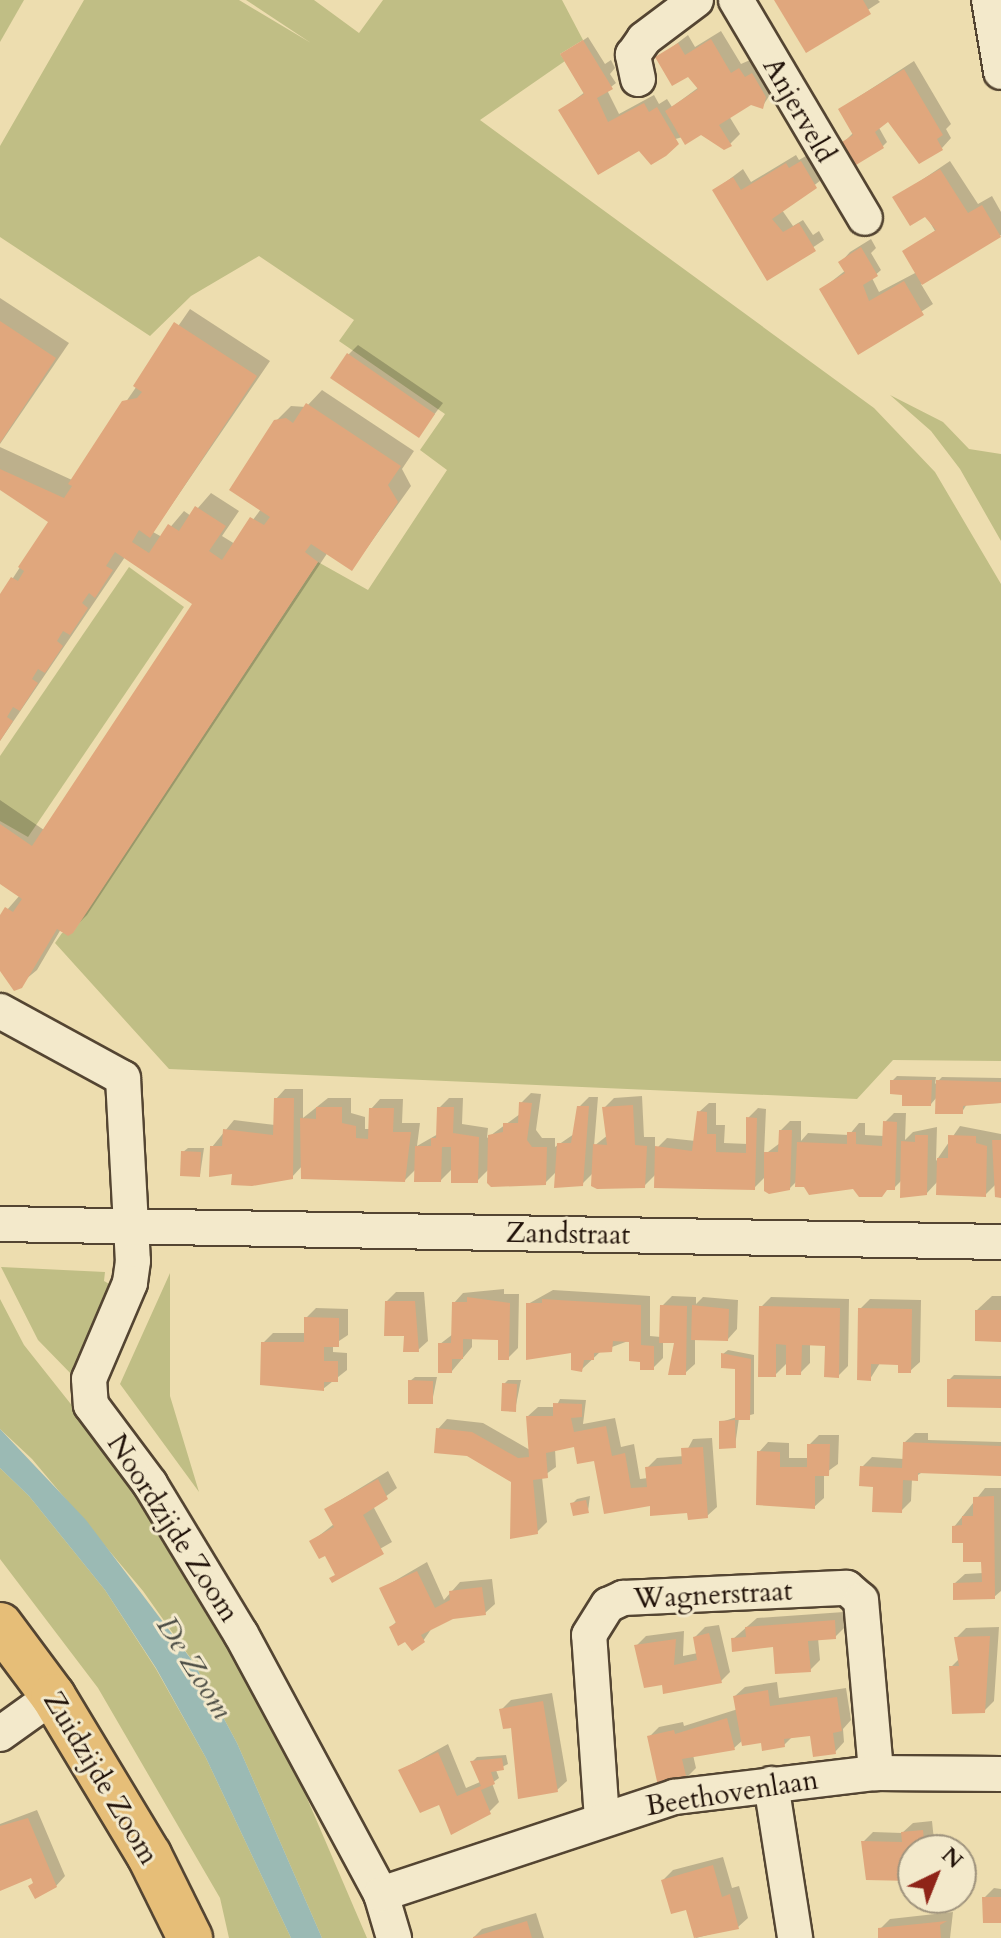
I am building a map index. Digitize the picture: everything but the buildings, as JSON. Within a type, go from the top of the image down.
[{"type":"main road","name":"Zuidzijde Zoom","points":[[0,1625],[53,1696],[149,1855],[190,1938]]},
{"type":"street","points":[[638,79],[633,55],[644,39],[696,0]]},
{"type":"street","name":"Anjerveld","points":[[736,0],[865,218]]},
{"type":"street","points":[[989,0],[1001,72]]},
{"type":"street","name":"Noordzijde Zoom","points":[[0,1011],[123,1078],[134,1228],[130,1283],[89,1379],[91,1405],[150,1484],[241,1634],[381,1894],[394,1938]]},
{"type":"street","points":[[0,1224],[134,1228]]},
{"type":"street","name":"Zandstraat","points":[[134,1228],[1001,1242]]},
{"type":"street","name":"Wagnerstraat","points":[[602,1819],[589,1635],[608,1605],[623,1598],[847,1588],[861,1600],[876,1773]]},
{"type":"street","points":[[0,1734],[53,1696]]},
{"type":"street","name":"Beethovenlaan","points":[[381,1894],[674,1797],[876,1773],[1001,1774]]},
{"type":"street","points":[[771,1784],[795,1938]]},
{"type":"shaded area","points":[[0,0],[24,0],[0,42]]},
{"type":"shaded area","points":[[84,0],[239,0],[311,43],[246,0],[314,0],[359,33],[383,0],[562,0],[583,40],[560,54],[565,61],[480,120],[874,408],[935,472],[1001,584],[1001,1061],[893,1060],[857,1099],[169,1069],[55,943],[62,933],[73,932],[318,562],[368,590],[447,470],[420,450],[445,414],[339,341],[354,320],[259,256],[191,296],[150,336],[0,237],[0,146]]},
{"type":"shaded area","points":[[890,395],[943,422],[969,449],[1001,454],[1001,541],[960,469],[931,431]]},
{"type":"shaded area","points":[[129,567],[184,607],[28,837],[0,821],[0,756]]},
{"type":"shaded area","points":[[1,1267],[105,1272],[104,1281],[111,1285],[75,1378],[38,1340]]},
{"type":"shaded area","points":[[170,1273],[170,1396],[199,1492],[120,1384]]},
{"type":"shaded area","points":[[0,1299],[24,1345],[139,1490],[276,1726],[367,1938],[322,1938],[237,1743],[194,1663],[143,1591],[32,1459],[0,1429]]},
{"type":"shaded area","points":[[0,1468],[29,1496],[105,1590],[156,1669],[206,1758],[291,1938],[229,1938],[220,1898],[98,1688],[0,1559]]},
{"type":"water","name":"De Zoom","points":[[0,1429],[86,1520],[194,1663],[237,1743],[322,1938],[291,1938],[206,1758],[156,1668],[105,1590],[29,1496],[0,1468]]}]
